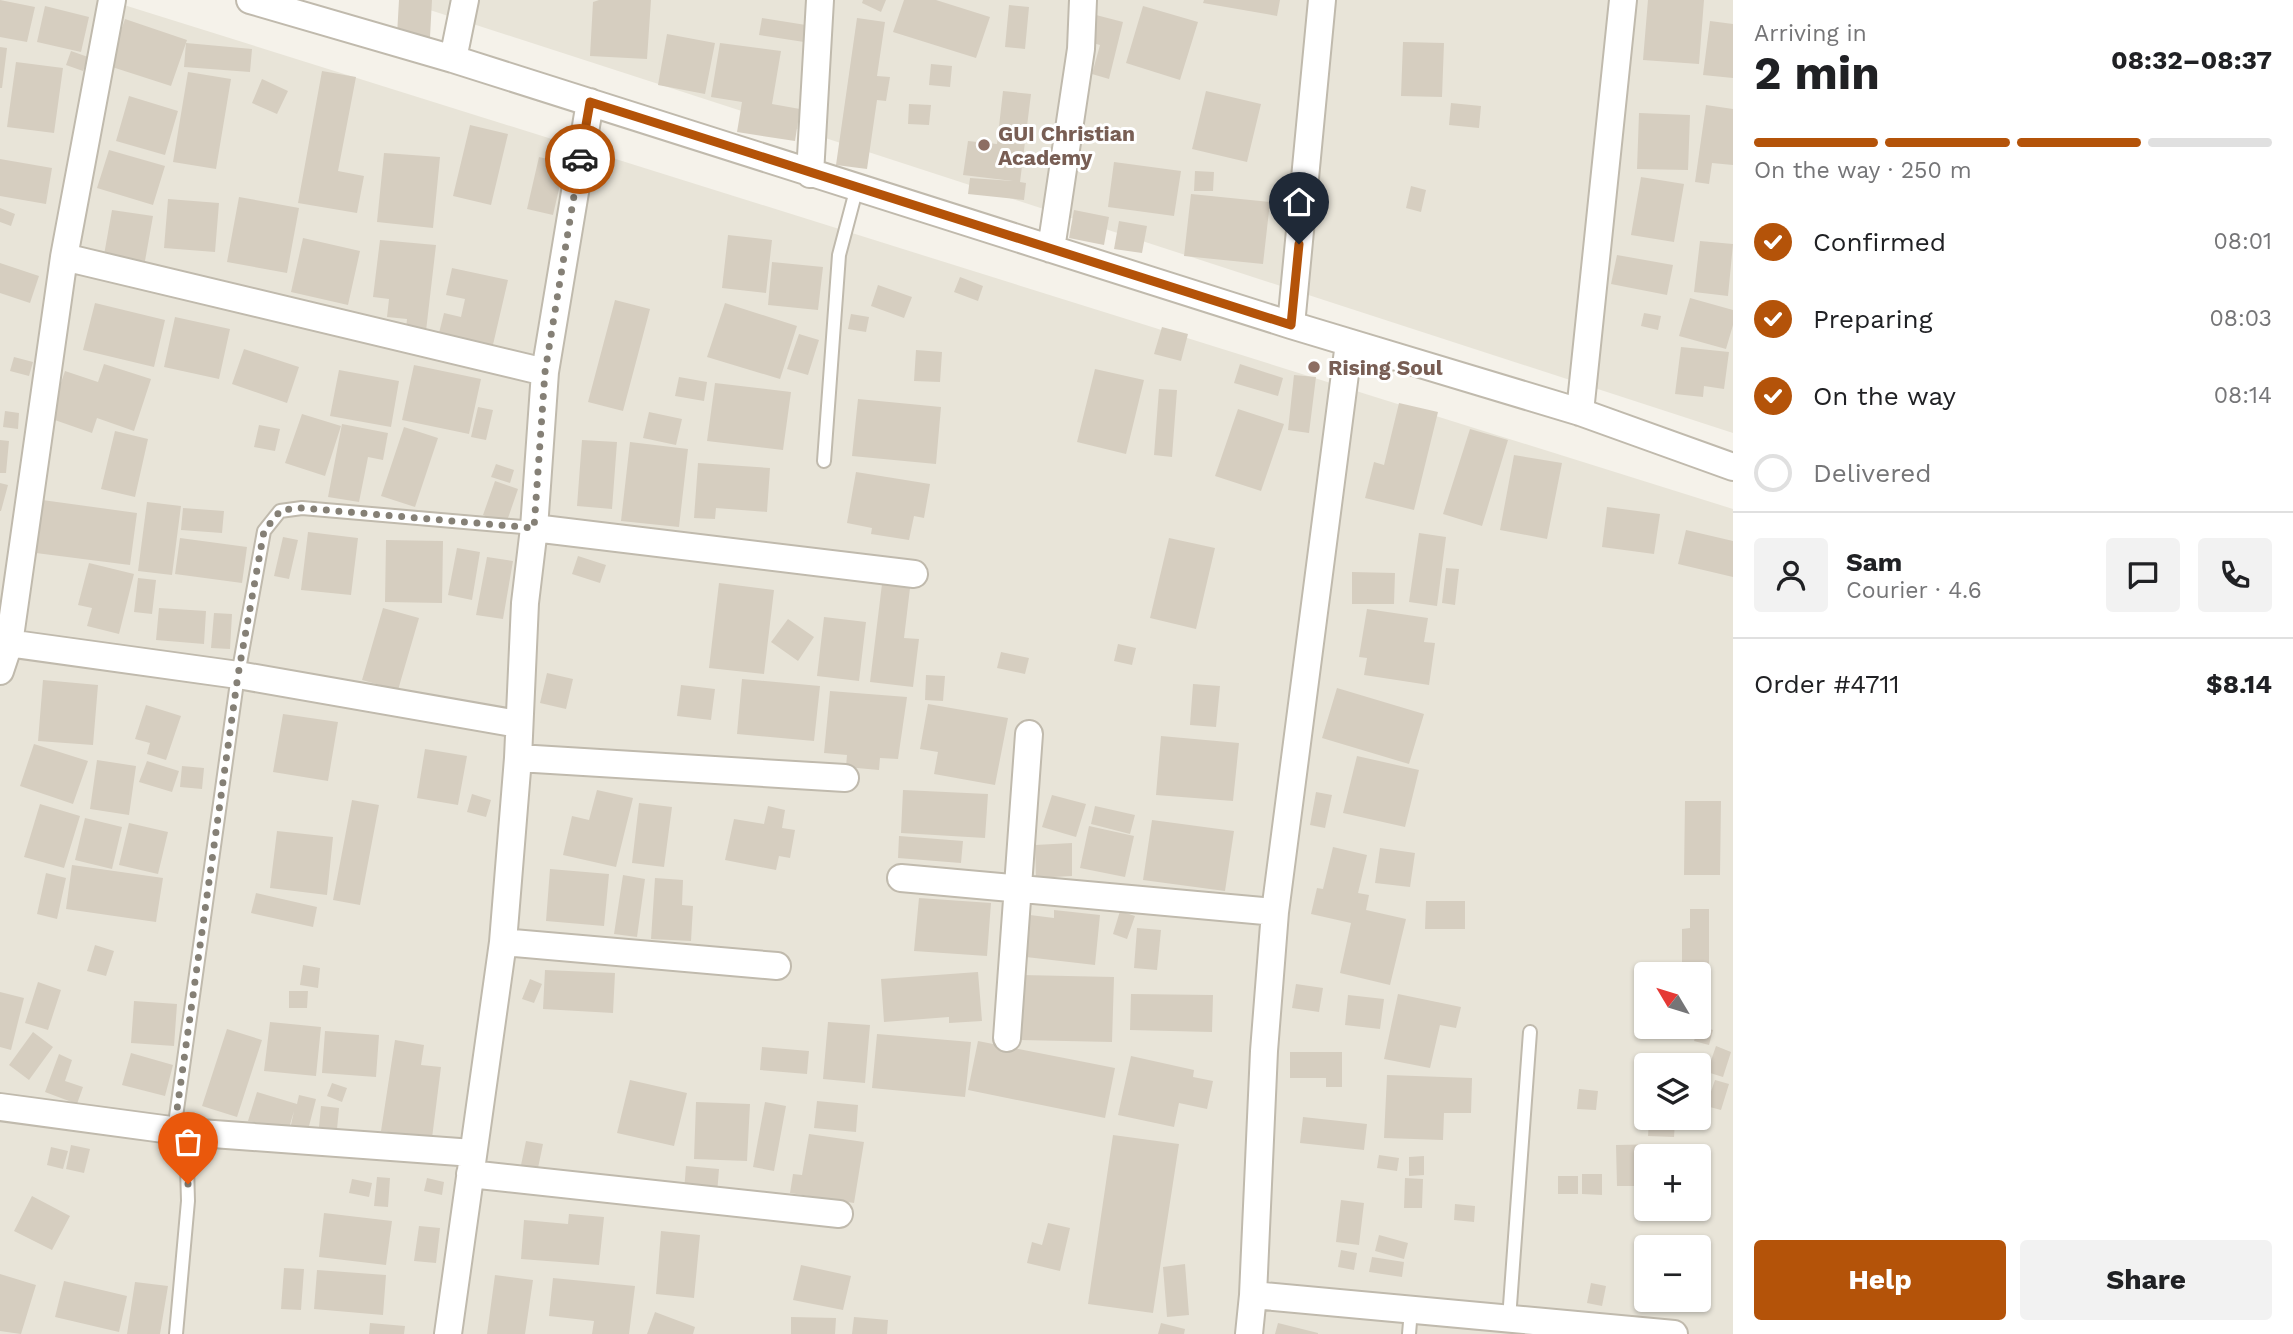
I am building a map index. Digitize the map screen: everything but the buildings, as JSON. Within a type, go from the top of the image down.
[{"type":"street","points":[[0,671],[64,257],[112,0]]},
{"type":"street","points":[[250,0],[453,59],[1291,325],[1580,412],[1733,467]]},
{"type":"street","points":[[453,59],[465,0]]},
{"type":"street","points":[[810,174],[820,0]]},
{"type":"street","points":[[1051,249],[1081,49],[1083,0]]},
{"type":"street","points":[[1291,325],[1322,0]]},
{"type":"street","points":[[1580,412],[1623,0]]},
{"type":"street","points":[[448,1334],[503,942],[518,758],[525,603],[534,528],[545,372],[590,102]]},
{"type":"street","points":[[64,257],[545,372]]},
{"type":"street","points":[[1249,1334],[1264,1051],[1275,912],[1349,343]]},
{"type":"street","points":[[534,528],[914,573]]},
{"type":"street","points":[[4,643],[238,675],[518,724]]},
{"type":"street","points":[[1007,1038],[1016,889],[1030,734]]},
{"type":"street","points":[[518,758],[845,778]]},
{"type":"street","points":[[901,878],[1275,912]]},
{"type":"street","points":[[503,942],[776,966]]},
{"type":"street","points":[[0,1107],[180,1131],[471,1164],[839,1214]]},
{"type":"street","points":[[1253,1295],[1410,1322],[1509,1319],[1674,1334]]},
{"type":"lane","points":[[824,461],[839,255],[857,187]]},
{"type":"lane","points":[[176,1334],[188,1200],[180,1131],[238,675],[264,531],[281,510],[302,508],[534,528]]},
{"type":"lane","points":[[1509,1319],[1530,1032]]},
{"type":"shaded area","points":[[0,0],[108,0],[1733,509],[1733,1334],[0,1334]]},
{"type":"shaded area","points":[[399,0],[1733,0],[1733,433],[813,134]]},
{"type":"way so far","points":[[188,1184],[186,1132],[174,1131],[238,675],[264,531],[281,510],[302,508],[534,528],[545,372],[580,159]]},
{"type":"place","name":"GUI Christian Academy","points":[[984,145]]},
{"type":"place","name":"Rising Soul","points":[[1314,367]]},
{"type":"route","points":[[580,159],[590,102],[1291,325],[1299,244]]}]
